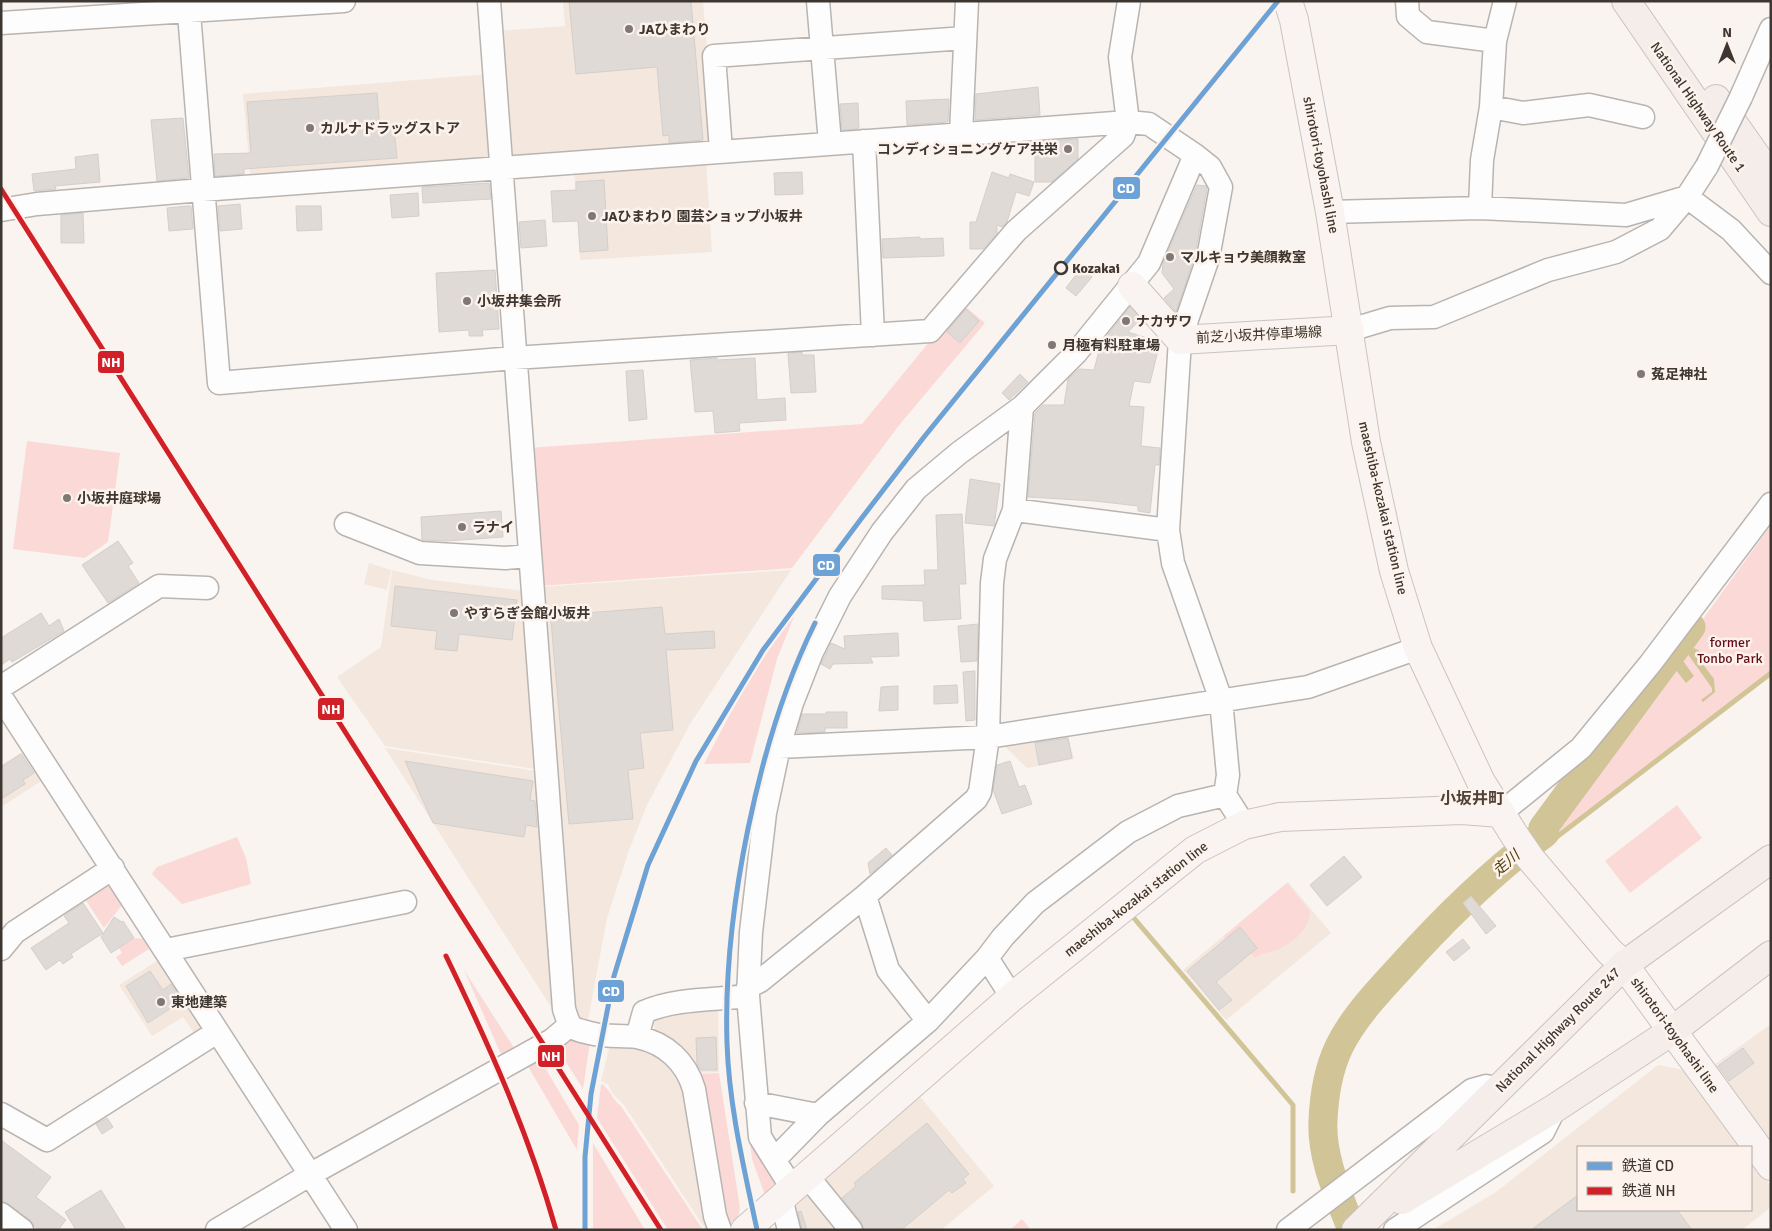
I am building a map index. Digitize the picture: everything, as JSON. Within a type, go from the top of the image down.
[{"type":"highway","name":"National Highway Route 1","points":[[1626,1],[1771,212]]},
{"type":"highway","name":"National Highway Route 1","points":[[1648,1],[1771,177]]},
{"type":"highway","name":"National Highway Route 247","points":[[1361,1226],[1624,965],[1771,859]]},
{"type":"highway","name":"National Highway Route 247","points":[[1361,1226],[1555,1108],[1672,1031],[1771,955]]},
{"type":"main road","name":"shirotori-toyohashi line","points":[[1288,1],[1294,20],[1350,330]]},
{"type":"main road","name":"前芝小坂井停車場線","points":[[1132,286],[1180,340],[1350,330]]},
{"type":"main road","name":"maeshiba-kozakai station line","points":[[1350,330],[1366,442],[1394,571],[1418,648],[1481,782],[1501,813]]},
{"type":"main road","name":"maeshiba-kozakai station line","points":[[745,1230],[1012,997],[1195,850],[1244,825],[1280,817],[1317,814],[1462,810],[1501,813]]},
{"type":"main road","name":"shirotori-toyohashi line","points":[[1501,813],[1530,858],[1609,951],[1624,965],[1771,1166]]},
{"type":"street","points":[[1,23],[188,7],[344,1]]},
{"type":"street","points":[[488,1],[503,167],[514,358],[563,999],[564,1009],[570,1026]]},
{"type":"street","points":[[818,1],[830,143]]},
{"type":"street","points":[[961,134],[967,1]]},
{"type":"street","points":[[188,7],[219,383],[514,358],[930,332],[1016,231],[1123,136],[1128,122],[1120,57],[1130,1]]},
{"type":"street","points":[[1407,1],[1408,16],[1427,32],[1495,41]]},
{"type":"street","points":[[1480,208],[1482,160],[1491,107],[1495,41],[1505,1]]},
{"type":"street","points":[[1350,330],[1390,318],[1434,317],[1548,270],[1616,252],[1660,229],[1687,197],[1707,166],[1741,97],[1771,29]]},
{"type":"street","points":[[721,151],[714,56],[965,38]]},
{"type":"street","points":[[1491,107],[1523,113],[1589,106],[1643,116]]},
{"type":"street","points":[[1,210],[37,204],[503,167],[1128,122],[1149,124],[1210,167],[1221,187],[1208,258],[1180,340],[1168,530],[1173,563],[1221,700],[1228,776],[1225,795],[1244,825]]},
{"type":"street","points":[[864,141],[873,335]]},
{"type":"street","points":[[852,1230],[794,1188],[760,1137],[756,1103],[748,992],[756,882],[765,813],[779,747],[792,703],[812,652],[840,596],[882,532],[916,489],[959,453],[1022,407],[1076,353],[1132,286],[1149,262],[1195,155]]},
{"type":"street","points":[[1330,212],[1480,208],[1626,215],[1687,197]]},
{"type":"street","points":[[1687,197],[1731,230],[1771,273]]},
{"type":"street","points":[[637,1037],[644,1012],[654,1007],[748,992],[865,896],[976,799],[980,792],[988,738],[992,583],[995,559],[1014,510],[1022,407]]},
{"type":"street","points":[[1501,813],[1581,748],[1650,664],[1771,504]]},
{"type":"street","points":[[1014,510],[1168,530]]},
{"type":"street","points":[[346,524],[420,553],[505,558],[530,556]]},
{"type":"street","points":[[1,688],[160,586],[207,588]]},
{"type":"street","points":[[779,747],[988,738],[1308,687],[1418,648]]},
{"type":"street","points":[[1,697],[346,1230]]},
{"type":"street","points":[[775,1159],[818,1115],[928,1021],[1035,903],[1128,832],[1178,806],[1225,795]]},
{"type":"street","points":[[1,949],[16,932],[113,868]]},
{"type":"street","points":[[865,896],[888,970],[928,1021]]},
{"type":"street","points":[[166,950],[405,902]]},
{"type":"street","points":[[987,958],[1012,997]]},
{"type":"street","points":[[570,1026],[601,1036],[637,1037],[660,1046],[682,1062],[689,1073],[700,1118],[715,1216],[720,1230]]},
{"type":"street","points":[[217,1230],[311,1174],[552,1040],[570,1026]]},
{"type":"street","points":[[1,1114],[47,1140],[218,1032]]},
{"type":"street","points":[[1288,1230],[1472,1090],[1486,1086],[1499,1088]]},
{"type":"street","points":[[756,1103],[818,1115]]},
{"type":"street","points":[[1395,1230],[1543,1132],[1555,1108]]},
{"type":"street","points":[[789,1230],[794,1188]]},
{"type":"street","points":[[1,1214],[22,1230]]},
{"type":"shaded area","points":[[563,1],[703,1],[714,141],[512,161],[497,31],[565,26]]},
{"type":"shaded area","points":[[489,74],[496,161],[251,182],[243,94]]},
{"type":"shaded area","points":[[706,161],[712,252],[580,260],[574,169]]},
{"type":"shaded area","points":[[369,563],[391,570],[387,590],[364,584]]},
{"type":"shaded area","points":[[392,570],[432,580],[524,591],[535,769],[385,746],[337,677],[381,647]]},
{"type":"shaded area","points":[[791,570],[690,724],[647,805],[629,850],[607,918],[588,1020],[578,1016],[571,1007],[539,587]]},
{"type":"shaded area","points":[[1694,648],[1702,652],[1702,656],[1699,659],[1714,679],[1715,692],[1703,702],[1701,700],[1712,692],[1712,688],[1687,653]]},
{"type":"shaded area","points":[[1683,661],[1694,676],[1686,683],[1676,670]]},
{"type":"shaded area","points":[[1067,731],[1074,759],[1027,768],[1001,743]]},
{"type":"shaded area","points":[[385,748],[536,771],[553,1010]]},
{"type":"shaded area","points":[[27,749],[46,778],[1,807],[1,765]]},
{"type":"shaded area","points":[[1288,882],[1331,933],[1226,1020],[1183,970]]},
{"type":"shaded area","points":[[163,957],[211,1033],[199,1040],[183,1017],[152,1036],[119,985]]},
{"type":"shaded area","points":[[718,1004],[719,1072],[698,1073],[689,1055],[681,1047],[657,1036],[651,1014]]},
{"type":"shaded area","points":[[1771,1024],[1771,1150],[1714,1065]]},
{"type":"shaded area","points":[[610,1044],[638,1049],[663,1060],[670,1065],[683,1084],[709,1230],[706,1230],[624,1105],[612,1093],[608,1084],[601,1081]]},
{"type":"shaded area","points":[[1658,1065],[1685,1070],[1741,1146],[1577,1146],[1577,1211],[1752,1211],[1752,1160],[1771,1186],[1771,1207],[1742,1230],[1433,1230],[1496,1192]]},
{"type":"shaded area","points":[[917,1093],[994,1186],[941,1230],[860,1230],[825,1187],[826,1169]]},
{"type":"shaded area","points":[[796,1193],[814,1196],[841,1230],[791,1230]]},
{"type":"green space","points":[[961,303],[985,323],[900,424],[792,568],[539,586],[528,448],[862,424]]},
{"type":"green space","name":"小坂井庭球場","points":[[27,441],[120,453],[108,542],[85,558],[13,549]]},
{"type":"green space","name":"former Tonbo Park","points":[[1771,525],[1771,670],[1544,844],[1540,838],[1547,833],[1545,830],[1666,670]]},
{"type":"green space","points":[[795,614],[777,659],[750,763],[704,764],[746,687],[781,632]]},
{"type":"green space","points":[[1677,805],[1702,838],[1630,893],[1605,861]]},
{"type":"green space","points":[[237,837],[246,858],[251,884],[182,904],[152,874],[157,867]]},
{"type":"green space","points":[[110,875],[126,900],[104,928],[81,893]]},
{"type":"green space","points":[[1287,883],[1310,911],[1307,924],[1300,935],[1283,947],[1255,958],[1241,940],[1232,947],[1224,936]]},
{"type":"green space","points":[[135,938],[143,939],[149,949],[122,966],[116,957],[122,953],[119,948]]},
{"type":"green space","points":[[464,970],[516,1051],[503,1059]]},
{"type":"green space","points":[[739,1002],[753,1109],[783,1185],[766,1198],[752,1159],[740,1056]]},
{"type":"green space","points":[[564,1037],[578,1042],[590,1042],[583,1089],[554,1043]]},
{"type":"green space","points":[[535,1051],[579,1125],[577,1150],[523,1058]]},
{"type":"green space","points":[[719,1073],[740,1208],[738,1217],[729,1224],[699,1074]]},
{"type":"green space","points":[[601,1084],[607,1088],[615,1101],[621,1106],[703,1230],[668,1230],[597,1118]]},
{"type":"green space","points":[[593,1143],[645,1230],[593,1230]]},
{"type":"green space","points":[[1022,1219],[1031,1230],[1010,1230]]},
{"type":"building","points":[[569,1],[691,1],[703,140],[669,143],[669,135],[663,136],[657,67],[576,74]]},
{"type":"building","points":[[1038,87],[1040,115],[975,120],[976,94]]},
{"type":"building","points":[[377,93],[380,130],[394,129],[397,158],[244,169],[244,174],[215,176],[214,154],[251,153],[247,102]]},
{"type":"building","points":[[949,99],[948,122],[907,125],[906,101]]},
{"type":"building","points":[[858,103],[859,129],[842,130],[840,104]]},
{"type":"building","points":[[183,118],[189,178],[157,181],[151,120]]},
{"type":"building","points":[[1078,139],[1078,159],[1052,182],[1035,182],[1035,142]]},
{"type":"building","points":[[98,154],[100,182],[55,186],[56,189],[34,191],[32,174],[76,169],[75,157]]},
{"type":"building","points":[[802,172],[803,194],[775,195],[774,173]]},
{"type":"building","points":[[992,172],[1009,178],[1010,174],[1034,182],[1029,196],[1016,192],[1007,222],[1002,227],[997,225],[997,233],[983,249],[970,249],[970,222],[976,222]]},
{"type":"building","name":"JAひまわり 園芸ショップ小坂井","points":[[604,180],[608,250],[580,252],[578,221],[553,222],[551,191],[576,190],[576,182]]},
{"type":"building","points":[[489,183],[491,199],[423,203],[422,187]]},
{"type":"building","points":[[1197,185],[1206,186],[1207,189],[1195,255],[1176,312],[1164,298],[1174,289],[1162,273],[1163,263]]},
{"type":"building","points":[[418,193],[419,216],[392,218],[390,195]]},
{"type":"building","points":[[240,204],[242,229],[220,231],[218,206]]},
{"type":"building","points":[[191,206],[193,229],[169,231],[167,208]]},
{"type":"building","points":[[296,206],[321,206],[322,230],[297,231]]},
{"type":"building","points":[[83,213],[84,243],[61,243],[61,215]]},
{"type":"building","points":[[545,220],[547,246],[521,248],[519,222]]},
{"type":"building","points":[[920,237],[920,239],[943,238],[944,256],[883,258],[882,239]]},
{"type":"building","points":[[1081,268],[1092,277],[1076,296],[1066,288]]},
{"type":"building","name":"小坂井集会所","points":[[495,270],[499,329],[482,330],[483,336],[469,336],[469,330],[439,332],[436,273]]},
{"type":"building","points":[[1130,307],[1141,319],[1128,332],[1160,342],[1150,383],[1134,381],[1129,406],[1144,407],[1141,446],[1160,448],[1159,465],[1155,465],[1150,513],[1138,511],[1138,506],[1028,497],[1035,413],[1043,405],[1064,405],[1068,379],[1079,369],[1094,370],[1101,343]]},
{"type":"building","points":[[966,309],[979,321],[960,343],[947,332]]},
{"type":"building","points":[[802,352],[802,355],[814,355],[816,392],[791,393],[788,353]]},
{"type":"building","points":[[717,358],[717,360],[755,358],[757,400],[785,398],[786,420],[739,423],[740,431],[715,433],[713,411],[695,412],[690,360]]},
{"type":"building","points":[[643,370],[647,419],[629,421],[626,371]]},
{"type":"building","points":[[1020,374],[1028,382],[1009,400],[1002,393]]},
{"type":"building","points":[[970,479],[1000,484],[994,526],[965,523]]},
{"type":"building","name":"ラナイ","points":[[501,511],[503,537],[446,541],[422,540],[421,517]]},
{"type":"building","points":[[962,514],[966,584],[959,584],[961,619],[924,621],[923,601],[882,599],[882,586],[925,585],[924,570],[938,570],[936,515]]},
{"type":"building","points":[[118,541],[133,563],[128,566],[139,583],[108,603],[82,565]]},
{"type":"building","name":"やすらぎ会館小坂井","points":[[395,586],[517,600],[512,640],[459,634],[457,651],[435,649],[437,631],[391,626]]},
{"type":"building","points":[[587,606],[587,613],[662,607],[665,634],[714,631],[715,648],[666,650],[673,730],[640,733],[644,768],[628,770],[633,819],[569,824],[550,610]]},
{"type":"building","points":[[41,613],[49,626],[59,619],[64,631],[12,662],[10,659],[1,665],[1,638]]},
{"type":"building","points":[[978,624],[977,661],[961,662],[958,626]]},
{"type":"building","points":[[898,633],[899,656],[870,657],[873,663],[833,664],[830,669],[821,664],[831,643],[845,649],[844,636]]},
{"type":"building","points":[[975,671],[975,720],[966,721],[963,672]]},
{"type":"building","points":[[957,685],[958,703],[934,704],[934,686]]},
{"type":"building","points":[[898,686],[898,710],[879,711],[881,687]]},
{"type":"building","points":[[826,712],[847,712],[847,728],[825,728],[825,732],[797,733],[802,714],[826,714]]},
{"type":"building","points":[[1068,738],[1072,758],[1039,765],[1035,743]]},
{"type":"building","points":[[21,754],[34,773],[23,780],[25,784],[1,799],[1,767]]},
{"type":"building","points":[[405,761],[533,781],[530,800],[535,801],[537,827],[526,825],[524,837],[433,823]]},
{"type":"building","points":[[1010,761],[1019,787],[1025,785],[1032,804],[1002,814],[993,790],[997,765]]},
{"type":"building","points":[[886,848],[892,855],[870,874],[868,863]]},
{"type":"building","points":[[1344,856],[1362,877],[1327,906],[1310,885]]},
{"type":"building","points":[[1471,896],[1496,926],[1486,934],[1463,903]]},
{"type":"building","points":[[83,903],[103,933],[71,954],[73,957],[63,964],[60,960],[46,970],[31,948],[69,923],[64,916]]},
{"type":"building","points":[[114,917],[123,921],[134,938],[111,953],[101,937]]},
{"type":"building","points":[[1240,927],[1257,948],[1216,982],[1232,1000],[1219,1010],[1187,971]]},
{"type":"building","points":[[1463,939],[1470,948],[1454,961],[1446,952]]},
{"type":"building","points":[[150,971],[163,990],[171,984],[182,1001],[148,1023],[126,986]]},
{"type":"building","points":[[716,1037],[717,1070],[701,1070],[697,1063],[696,1038]]},
{"type":"building","points":[[1743,1048],[1754,1063],[1729,1081],[1718,1066]]},
{"type":"building","points":[[107,1118],[113,1127],[102,1134],[96,1124]]},
{"type":"building","points":[[927,1123],[969,1174],[963,1179],[966,1183],[952,1193],[949,1190],[901,1230],[864,1230],[861,1222],[842,1198],[856,1186],[854,1183]]},
{"type":"building","points":[[1,1140],[51,1177],[36,1197],[66,1220],[58,1230],[38,1230],[30,1220],[9,1204],[1,1201]]},
{"type":"building","points":[[101,1190],[126,1230],[76,1230],[65,1212]]},
{"type":"building","points":[[1577,1196],[1577,1211],[1678,1211],[1692,1230],[1531,1230]]},
{"type":"building","points":[[801,1211],[807,1230],[802,1230],[798,1212]]},
{"type":"waterway","name":"走川","points":[[1352,1230],[1332,1177],[1323,1135],[1327,1083],[1335,1056],[1345,1036],[1358,1016],[1374,997],[1451,914],[1487,880],[1545,833],[1543,828],[1691,627]]},
{"type":"waterway","points":[[1533,850],[1545,846],[1771,673]]},
{"type":"waterway","points":[[1133,917],[1293,1105],[1293,1191]]},
{"type":"rail line","name":"CD","points":[[585,1230],[585,1157],[591,1094],[614,976],[648,865],[696,761],[763,650],[861,519],[924,437],[1278,1]]},
{"type":"rail line","name":"NH","points":[[1,189],[661,1230]]},
{"type":"rail line","name":"CD","points":[[757,1230],[738,1137],[728,1067],[727,993],[731,940],[748,828],[761,773],[777,719],[795,669],[815,623]]},
{"type":"rail line","name":"NH","points":[[446,956],[507,1090],[533,1159],[556,1230]]},
{"type":"place","name":"JAひまわり","points":[[629,29]]},
{"type":"place","name":"カルナドラッグストア","points":[[310,128]]},
{"type":"place","name":"コンディショニングケア共栄","points":[[1068,149]]},
{"type":"place","name":"JAひまわり 園芸ショップ小坂井","points":[[592,216]]},
{"type":"place","name":"マルキョウ美顔教室","points":[[1170,257]]},
{"type":"place","name":"Kozakai","points":[[1061,268]]},
{"type":"place","name":"小坂井集会所","points":[[467,301]]},
{"type":"place","name":"ナカザワ","points":[[1126,321]]},
{"type":"place","name":"月極有料駐車場","points":[[1052,345]]},
{"type":"place","name":"菟足神社","points":[[1641,374]]},
{"type":"place","name":"小坂井庭球場","points":[[67,498]]},
{"type":"place","name":"ラナイ","points":[[462,527]]},
{"type":"place","name":"やすらぎ会館小坂井","points":[[454,613]]},
{"type":"place","name":"東地建築","points":[[161,1002]]},
{"type":"district","name":"小坂井町","points":[[1472,799]]}]
